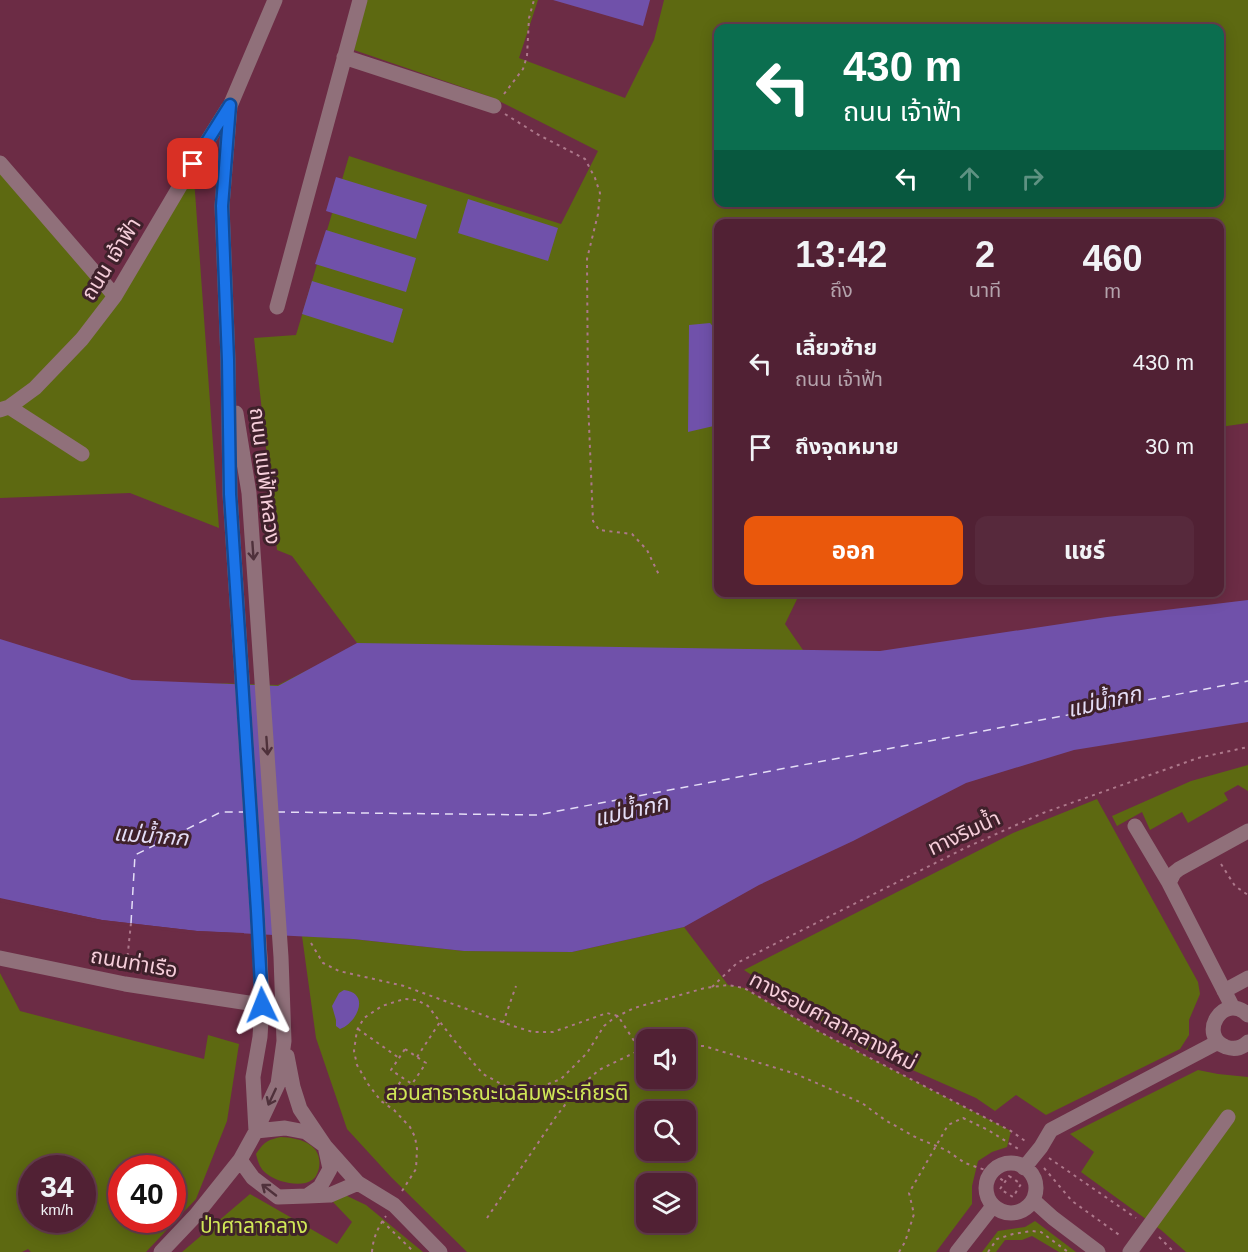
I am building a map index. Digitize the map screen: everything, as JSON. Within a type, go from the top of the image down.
[{"type":"street","name":"ถนน แม่ฟ้าหลวง","points":[[256,1131],[254,1077],[262,1005],[230,494],[222,206],[230,105],[275,0]]},
{"type":"street","points":[[277,307],[360,0]]},
{"type":"street","points":[[344,57],[494,106]]},
{"type":"street","name":"ถนน เจ้าฟ้า","points":[[4,408],[35,388],[82,339],[115,296],[230,105]]},
{"type":"street","points":[[0,163],[115,296]]},
{"type":"street","name":"ถนน แม่ฟ้าหลวง","points":[[161,1252],[196,1215],[240,1160],[278,1084],[284,1041],[281,957],[249,493],[228,360]]},
{"type":"street","points":[[4,408],[82,454]]},
{"type":"street","points":[[1135,826],[1169,883],[1233,1008]]},
{"type":"street","points":[[1169,883],[1179,869],[1248,831]]},
{"type":"street","name":"ถนนท่าเรือ","points":[[0,958],[125,984],[262,1005]]},
{"type":"street","points":[[1224,991],[1248,978]]},
{"type":"street","points":[[1248,1016],[1245,1012],[1233,1008],[1216,1018],[1213,1030],[1218,1042],[1223,1046],[1234,1049],[1248,1042]]},
{"type":"street","points":[[284,1041],[292,1087],[300,1109],[325,1146],[358,1183],[394,1205],[440,1252]]},
{"type":"street","points":[[1028,1162],[1036,1191],[1027,1208],[1010,1214],[993,1206],[986,1190],[991,1172],[1007,1164],[1028,1162],[1051,1130],[1218,1042]]},
{"type":"street","points":[[1132,1249],[1228,1117]]},
{"type":"street","points":[[256,1131],[285,1128],[306,1132],[325,1146],[330,1169],[320,1186],[307,1196]]},
{"type":"street","points":[[240,1160],[253,1178],[278,1197],[330,1195],[358,1183]]},
{"type":"street","points":[[1033,1200],[1098,1252]]},
{"type":"street","points":[[957,1252],[993,1206]]},
{"type":"path","points":[[534,0],[529,18],[527,56],[523,69],[494,106],[537,134],[585,159],[595,178],[600,193],[598,214],[586,259],[593,521],[599,530],[632,534],[647,550],[660,578]]},
{"type":"path","name":"ทางริมน้ำ","points":[[712,987],[737,963],[965,848],[1024,821],[1198,758],[1248,747]]},
{"type":"path","points":[[1219,861],[1235,886],[1248,895]]},
{"type":"path","points":[[125,984],[132,923]]},
{"type":"path","points":[[311,943],[323,963],[339,971],[394,984],[533,1032],[553,1032],[607,1013],[618,1016],[636,1044]]},
{"type":"path","name":"ทางรอบศาลากลางใหม่","points":[[417,1000],[428,1006],[483,1074],[505,1086],[543,1086],[561,1079],[587,1053],[604,1026],[634,1008],[712,987],[728,985],[744,988],[816,1030],[1011,1131]]},
{"type":"path","points":[[503,1023],[516,986]]},
{"type":"path","points":[[403,1189],[416,1169],[415,1137],[410,1127],[394,1110],[381,1101],[357,1065],[354,1051],[358,1029],[364,1018],[382,1006],[404,999],[417,1000],[420,993]]},
{"type":"path","points":[[417,1057],[440,1022]]},
{"type":"path","points":[[358,1029],[399,1058]]},
{"type":"path","points":[[696,1046],[704,1046],[796,1074],[862,1103],[893,1125],[946,1150],[965,1164],[991,1172],[1005,1182]]},
{"type":"path","points":[[405,1049],[426,1063],[412,1084],[391,1070],[399,1058],[405,1049]]},
{"type":"path","points":[[487,1218],[577,1089],[599,1070],[636,1052]]},
{"type":"path","points":[[386,1104],[403,1078]]},
{"type":"path","points":[[899,1252],[914,1214],[909,1193],[948,1125],[963,1118],[988,1130],[1028,1162],[1043,1168],[1072,1201],[1132,1249]]},
{"type":"path","points":[[1048,1158],[1149,1227],[1174,1252]]},
{"type":"path","points":[[1009,1176],[1021,1184],[1013,1197],[1000,1189],[1005,1182],[1009,1176]]},
{"type":"path","points":[[372,1252],[372,1243],[382,1221],[414,1252]]},
{"type":"path","points":[[988,1252],[997,1239],[1032,1231],[1041,1232],[1068,1252]]},
{"type":"green space","points":[[367,0],[538,0],[519,58],[625,98],[654,40],[664,0],[1248,0],[1248,423],[1224,426],[1224,219],[714,219],[714,597],[798,597],[785,624],[803,650],[702,658],[529,707],[213,683],[278,685],[362,643],[357,643],[292,556],[277,550],[254,338],[296,335],[349,156],[561,224],[598,151],[491,97],[354,50]]},
{"type":"green space","points":[[0,163],[115,296],[193,164],[219,528],[130,493],[0,498]]},
{"type":"green space","points":[[1248,765],[1248,791],[1238,785],[1224,793],[1228,800],[1188,823],[1182,812],[1150,830],[1142,812],[1117,826],[1112,816],[1191,781]]},
{"type":"green space","points":[[1097,799],[1198,982],[1200,994],[1189,1020],[1189,1035],[1180,1049],[1046,1115],[1016,1095],[995,1111],[976,1098],[858,1046],[744,970],[1013,833]]},
{"type":"green space","name":"สวนสาธารณะเฉลิมพระเกียรติ","points":[[684,927],[728,985],[744,988],[816,1030],[1011,1131],[1007,1147],[992,1152],[978,1161],[972,1186],[972,1204],[936,1252],[467,1252],[391,1177],[347,1129],[316,1038],[302,936],[464,951],[572,952]]},
{"type":"green space","points":[[0,973],[20,1011],[204,1059],[208,1035],[239,1044],[227,1121],[196,1199],[186,1210],[186,1155],[108,1155],[108,1233],[164,1233],[146,1252],[31,1252],[28,1249],[22,1252],[0,1252]]},
{"type":"green space","points":[[1198,1070],[1248,1077],[1248,1252],[1186,1252],[1161,1230],[1081,1172],[1094,1152],[1070,1134]]},
{"type":"green space","points":[[281,1137],[302,1141],[314,1148],[319,1160],[319,1170],[313,1179],[302,1184],[283,1182],[271,1177],[263,1170],[256,1154],[266,1142]]},
{"type":"green space","name":"ป่าศาลากลาง","points":[[250,1194],[337,1244],[352,1222],[333,1202],[345,1195],[366,1205],[423,1252],[182,1252]]},
{"type":"green space","points":[[1035,1221],[1076,1252],[1059,1252],[1032,1236],[1022,1240],[1005,1240],[996,1252],[982,1252],[998,1231],[1025,1227]]},
{"type":"water","points":[[553,0],[650,0],[643,26]]},
{"type":"water","points":[[336,177],[427,205],[416,239],[326,211]]},
{"type":"water","points":[[468,199],[558,228],[548,261],[458,233]]},
{"type":"water","points":[[326,230],[416,258],[406,292],[315,264]]},
{"type":"water","points":[[312,281],[403,309],[393,343],[302,314]]},
{"type":"water","points":[[710,323],[714,328],[714,426],[688,432],[689,325]]},
{"type":"water","name":"แม่น้ำกก","points":[[1248,600],[1248,722],[1074,750],[966,783],[853,841],[759,885],[684,927],[572,952],[464,951],[353,939],[197,931],[102,920],[0,898],[0,639],[132,680],[278,686],[357,643],[880,651],[1107,617]]},
{"type":"water","points":[[344,990],[352,992],[357,997],[359,1008],[352,1021],[340,1029],[336,1026],[332,1006],[339,993]]},
{"type":"pier","points":[[1,899],[102,920],[197,931],[244,933],[244,936],[196,934],[101,923],[0,902]]},
{"type":"ferry route","points":[[277,812],[537,815],[1248,681]]},
{"type":"ferry route","points":[[131,923],[135,855],[221,812],[243,812]]},
{"type":"route","points":[[193,164],[230,105],[222,206],[230,494],[262,1005]]}]
